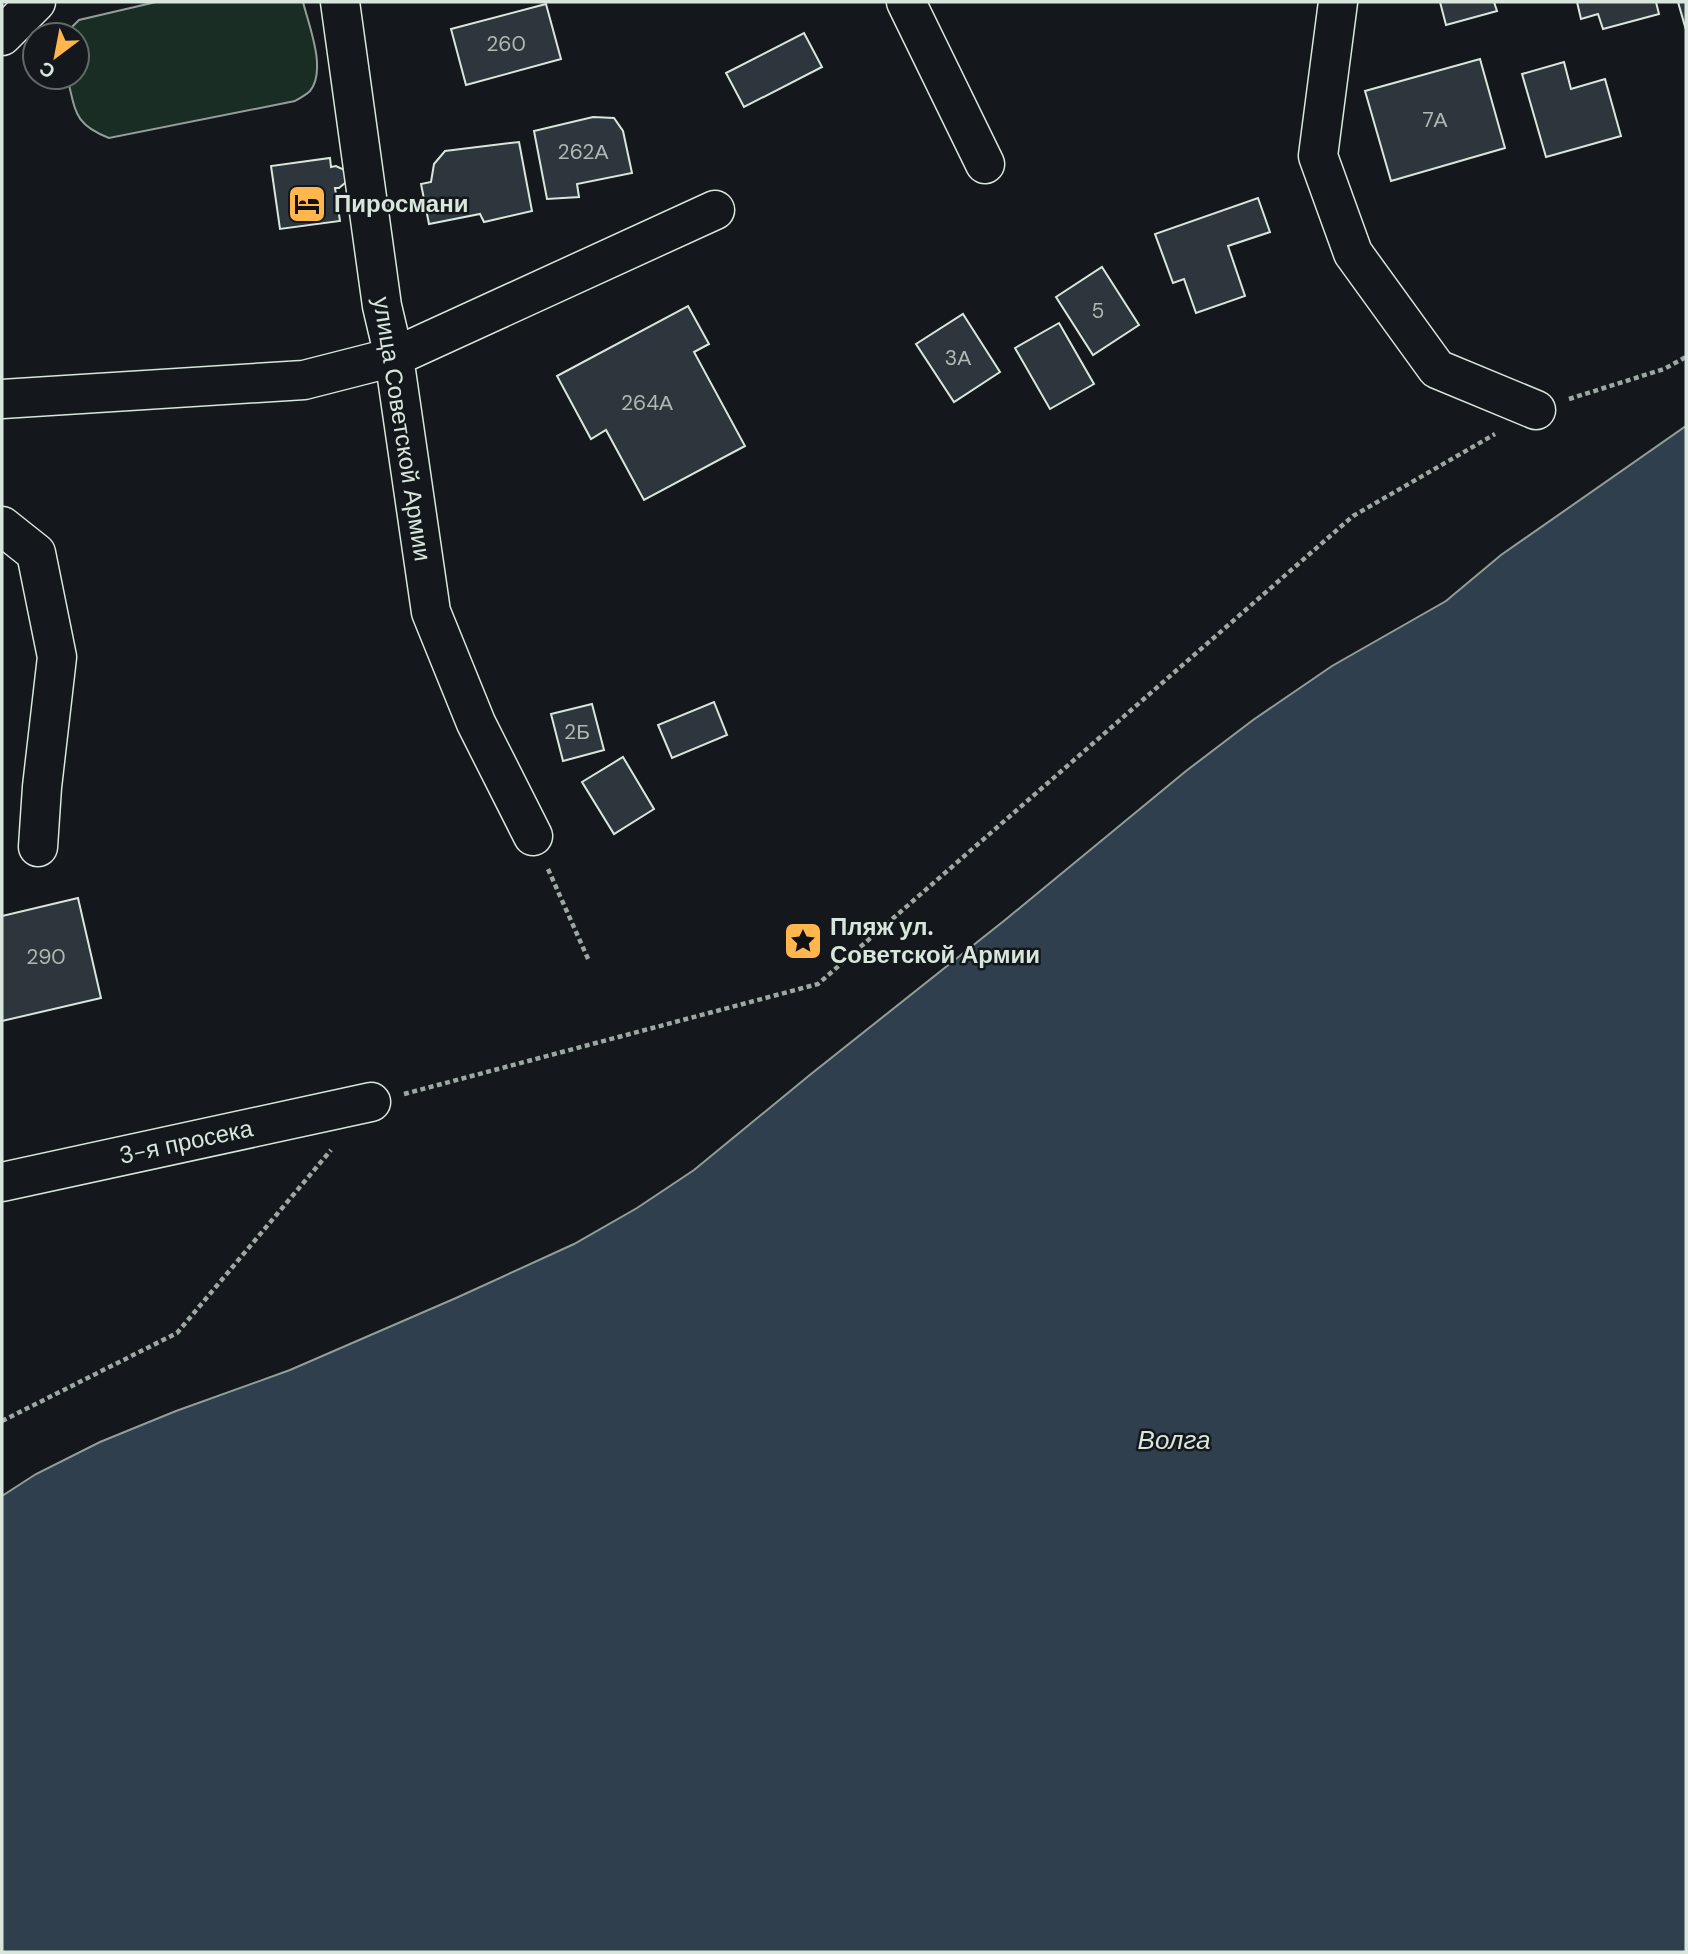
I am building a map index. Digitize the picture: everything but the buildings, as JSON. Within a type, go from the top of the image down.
[{"type":"street","name":"улица Советской Армии","points":[[340,2],[382,306],[394,357],[431,612],[476,723],[533,836]]},
{"type":"street","points":[[906,2],[985,164]]},
{"type":"street","points":[[1338,2],[1318,156],[1353,253],[1437,369],[1536,410]]},
{"type":"street","points":[[2,399],[304,380],[394,357],[715,210]]},
{"type":"street","points":[[2,526],[36,553],[57,657],[41,787],[38,847]]},
{"type":"street","name":"3-я просека","points":[[2,1182],[371,1102]]},
{"type":"path","points":[[371,1102],[818,985],[1353,516],[1536,410],[1664,369],[1686,357]]},
{"type":"path","points":[[533,836],[589,961]]},
{"type":"path","points":[[2,1421],[177,1333],[335,1144]]},
{"type":"green space","points":[[156,2],[303,2],[317,60],[315,82],[310,91],[295,101],[109,138],[82,122],[71,91],[91,91],[91,21],[79,20]]},
{"type":"water","name":"Волга","points":[[1686,426],[1686,1952],[2,1952],[2,1496],[36,1474],[100,1442],[290,1370],[456,1298],[574,1244],[637,1208],[694,1170],[1186,771],[1253,720],[1332,666],[1446,601],[1501,555]]},
{"type":"place","name":"Пиросмани","points":[[307,204]]},
{"type":"place","name":"Пляж ул. Советской Армии","points":[[803,941]]}]
